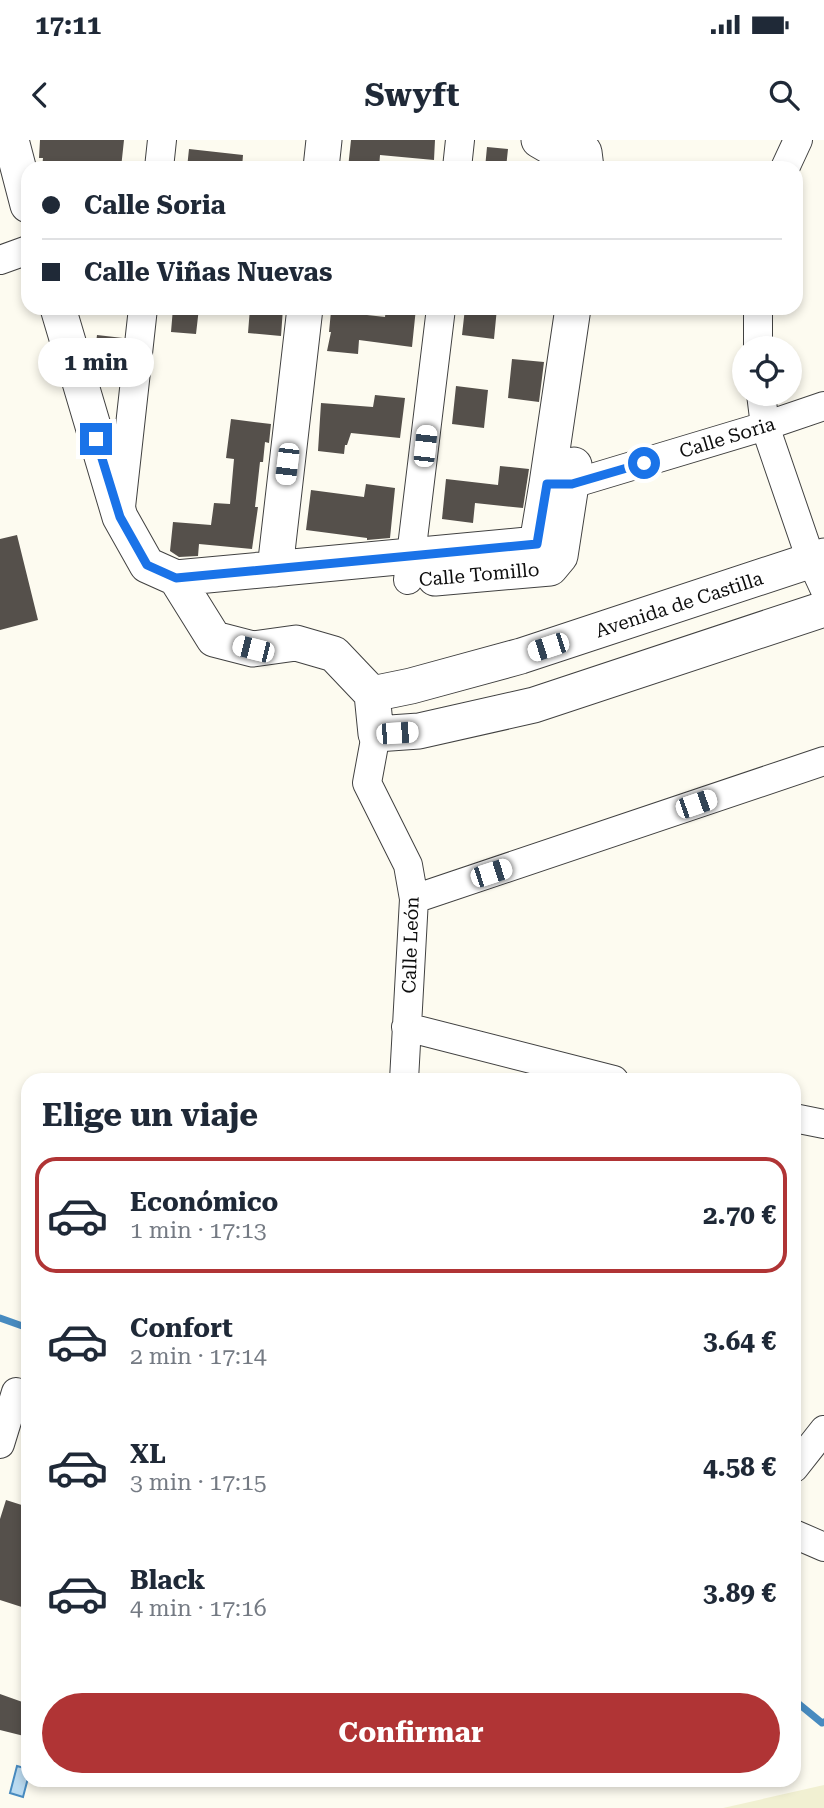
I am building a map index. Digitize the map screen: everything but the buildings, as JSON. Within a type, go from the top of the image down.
[{"type":"street","points":[[11,140],[21,178]]},
{"type":"street","points":[[160,161],[162,140]]},
{"type":"street","points":[[322,161],[324,140]]},
{"type":"street","points":[[458,161],[460,140]]},
{"type":"street","points":[[539,140],[558,151],[559,161]]},
{"type":"street","points":[[575,140],[584,152],[585,161]]},
{"type":"street","points":[[788,161],[798,140]]},
{"type":"street","points":[[0,260],[21,252]]},
{"type":"street","points":[[60,315],[120,517],[147,565],[182,587],[214,639],[253,649],[296,643],[334,654],[372,694]]},
{"type":"street","points":[[120,517],[142,315]]},
{"type":"street","points":[[274,579],[304,315]]},
{"type":"street","points":[[410,568],[440,315]]},
{"type":"street","points":[[560,484],[572,315]]},
{"type":"street","points":[[560,484],[596,315]]},
{"type":"street","points":[[758,315],[758,336]]},
{"type":"street","points":[[762,406],[765,426],[820,568]]},
{"type":"street","name":"Calle Soria","points":[[560,484],[765,426],[824,406]]},
{"type":"street","name":"Calle Tomillo","points":[[182,587],[543,556],[560,484]]},
{"type":"street","name":"Avenida de Castilla","points":[[372,694],[521,656],[820,568]]},
{"type":"street","points":[[376,734],[419,731],[534,705],[824,609]]},
{"type":"street","name":"Calle León","points":[[372,694],[376,734],[367,783],[408,865],[414,899],[404,1073]]},
{"type":"street","points":[[414,899],[824,761]]},
{"type":"street","points":[[406,1027],[587,1073]]},
{"type":"street","points":[[801,1119],[824,1124]]},
{"type":"street","points":[[0,1444],[16,1392]]},
{"type":"street","points":[[801,1459],[824,1430]]},
{"type":"street","points":[[801,1537],[824,1547]]},
{"type":"green space","points":[[824,1785],[824,1808],[723,1808]]},
{"type":"water","points":[[17,1766],[21,1767],[21,1787],[26,1787],[23,1797],[10,1793]]},
{"type":"waterway","points":[[0,1318],[21,1326]]},
{"type":"waterway","points":[[801,1706],[824,1722]]},
{"type":"route","points":[[96,439],[120,517],[147,565],[176,578],[537,544],[547,484],[572,484],[644,463]]}]
